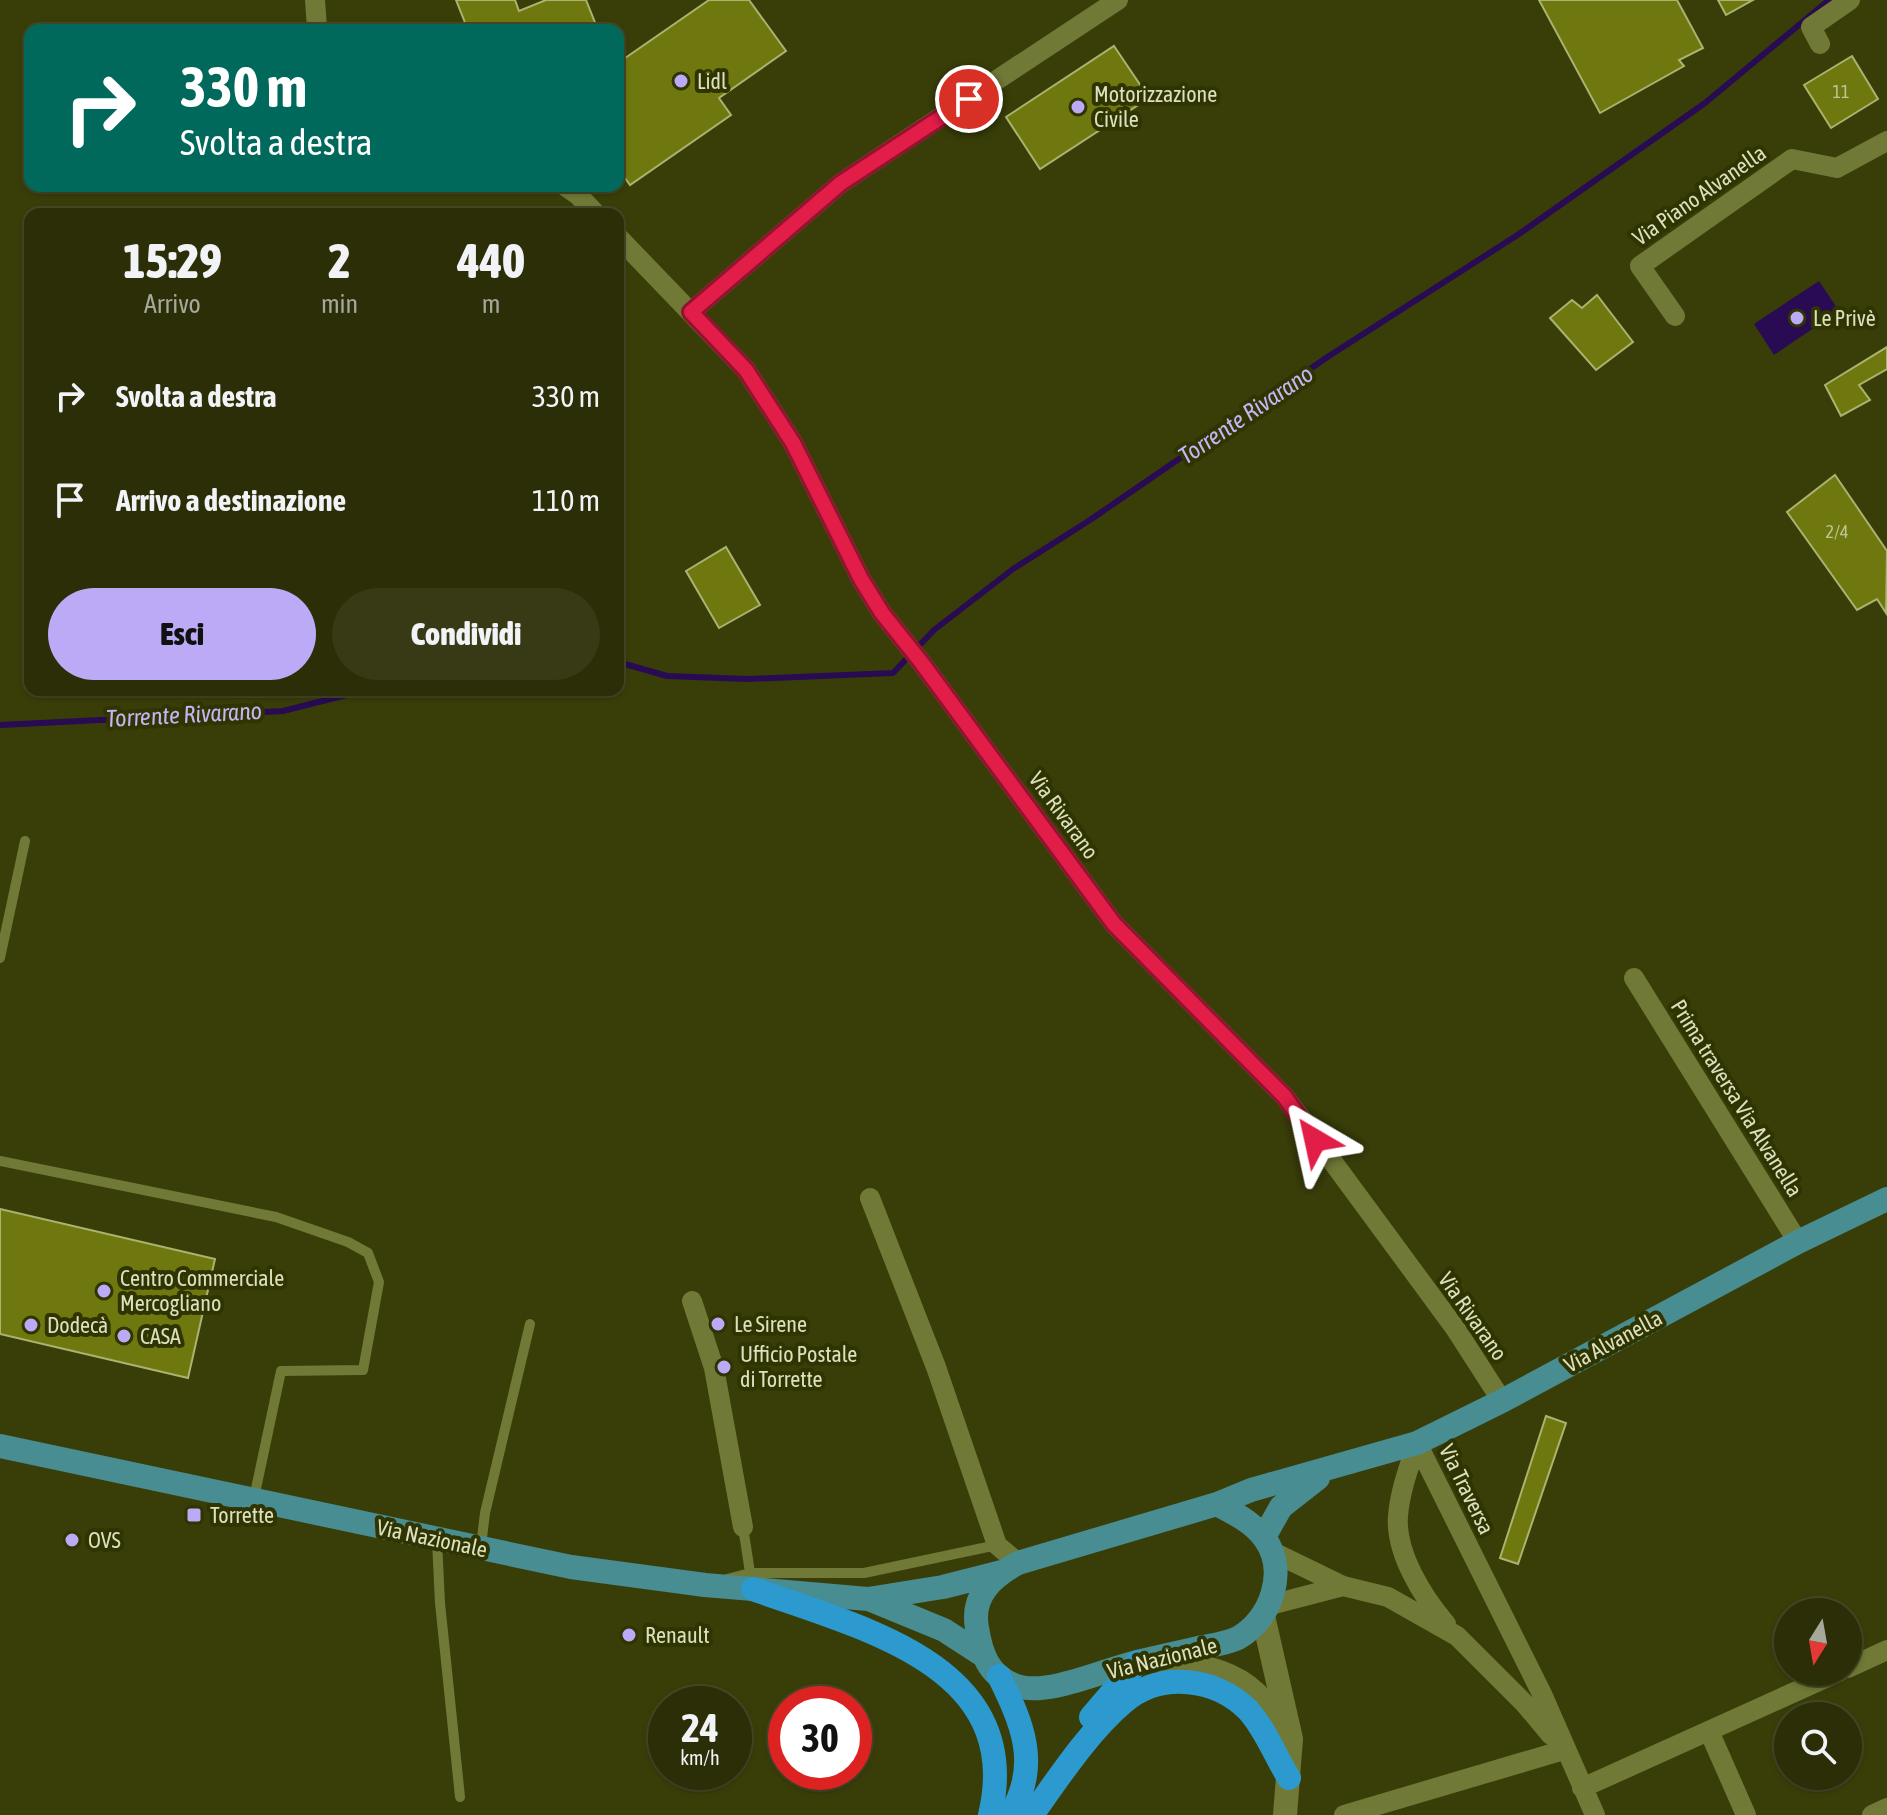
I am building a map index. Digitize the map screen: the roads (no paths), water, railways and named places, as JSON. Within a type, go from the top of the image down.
[{"type":"highway","points":[[752,1581],[872,1633],[947,1673],[975,1707],[992,1748],[995,1787],[990,1815]]},
{"type":"highway","points":[[1032,1815],[1062,1772],[1098,1706],[1145,1660]]},
{"type":"highway","points":[[999,1676],[1014,1707],[1027,1747],[1027,1768],[1010,1815]]},
{"type":"highway","points":[[1062,1772],[1127,1700],[1161,1684],[1180,1682],[1216,1688],[1234,1697],[1265,1732],[1274,1756],[1289,1778]]},
{"type":"main road","name":"Via Alvanella","points":[[1333,1468],[1417,1443],[1502,1401],[1798,1242],[1887,1199]]},
{"type":"main road","name":"Via Nazionale","points":[[0,1446],[571,1567],[705,1585],[752,1581],[868,1599],[944,1630],[981,1654],[999,1676],[1027,1688],[1046,1687],[1145,1660],[1236,1640],[1258,1625],[1266,1610]]},
{"type":"main road","name":"Via Nazionale","points":[[868,1599],[943,1587],[1217,1504],[1251,1490],[1333,1468]]},
{"type":"main road","points":[[1285,1815],[1291,1739],[1266,1610],[1275,1583],[1268,1544],[1281,1507],[1298,1491],[1333,1468]]},
{"type":"main road","points":[[1217,1504],[1247,1521],[1268,1544]]},
{"type":"main road","name":"Via Nazionale","points":[[981,1654],[974,1615],[982,1590],[1010,1567]]},
{"type":"main road","points":[[1145,1660],[1213,1668],[1236,1678],[1252,1690],[1267,1707],[1277,1727],[1289,1778]]},
{"type":"street","points":[[315,0],[317,24]]},
{"type":"street","points":[[691,312],[841,183],[1118,0]]},
{"type":"street","points":[[1820,44],[1811,27],[1850,0]]},
{"type":"street","name":"Via Piano Alvanella","points":[[1675,316],[1640,266],[1792,159],[1837,168],[1887,141]]},
{"type":"street","points":[[574,192],[590,208]]},
{"type":"street","name":"Via Rivarano","points":[[624,243],[746,370],[793,443],[861,579],[882,613],[1114,924],[1285,1097],[1455,1328],[1502,1401]]},
{"type":"street","name":"Prima traversa Via Alvanella","points":[[1634,978],[1798,1242]]},
{"type":"street","points":[[870,1198],[936,1367],[997,1545],[1010,1567]]},
{"type":"street","points":[[692,1301],[714,1368],[743,1527]]},
{"type":"street","name":"Via Traversa","points":[[1417,1443],[1397,1519],[1406,1562],[1426,1601],[1525,1704],[1564,1750]]},
{"type":"street","name":"Via Traversa","points":[[1417,1443],[1542,1694],[1595,1815]]},
{"type":"street","name":"Via Traversa","points":[[1268,1544],[1343,1586],[1388,1597],[1457,1636]]},
{"type":"street","name":"Via Traversa","points":[[1266,1610],[1343,1586]]},
{"type":"street","points":[[1862,1662],[1887,1650]]},
{"type":"street","points":[[1582,1788],[1808,1686]]},
{"type":"street","points":[[1709,1731],[1746,1815]]},
{"type":"street","points":[[1344,1815],[1564,1750]]},
{"type":"street","points":[[1872,1815],[1887,1808]]},
{"type":"lane","points":[[0,958],[25,841]]},
{"type":"lane","points":[[0,1161],[276,1217],[348,1242],[368,1253],[379,1282],[363,1370],[281,1371],[253,1500]]},
{"type":"lane","points":[[481,1548],[485,1513],[530,1324]]},
{"type":"lane","points":[[743,1527],[752,1581],[864,1573],[997,1545]]},
{"type":"lane","points":[[436,1539],[460,1797]]},
{"type":"waterway","name":"Torrente Rivarano","points":[[624,664],[667,676],[747,679],[893,673],[934,630],[1013,569],[1090,520],[1329,356],[1519,234],[1705,103],[1829,0]]},
{"type":"waterway","name":"Torrente Rivarano","points":[[0,725],[283,711],[342,696]]},
{"type":"place","name":"Lidl","points":[[681,81]]},
{"type":"place","name":"Motorizzazione Civile","points":[[1078,107]]},
{"type":"place","name":"Le Privè","points":[[1797,318]]},
{"type":"place","name":"Centro Commerciale Mercogliano","points":[[104,1291]]},
{"type":"place","name":"Le Sirene","points":[[718,1324]]},
{"type":"place","name":"Dodecà","points":[[31,1325]]},
{"type":"place","name":"CASA","points":[[124,1336]]},
{"type":"place","name":"Ufficio Postale di Torrette","points":[[724,1367]]},
{"type":"place","name":"Torrette","points":[[194,1515]]},
{"type":"place","name":"OVS","points":[[72,1540]]},
{"type":"place","name":"Renault","points":[[629,1635]]}]
